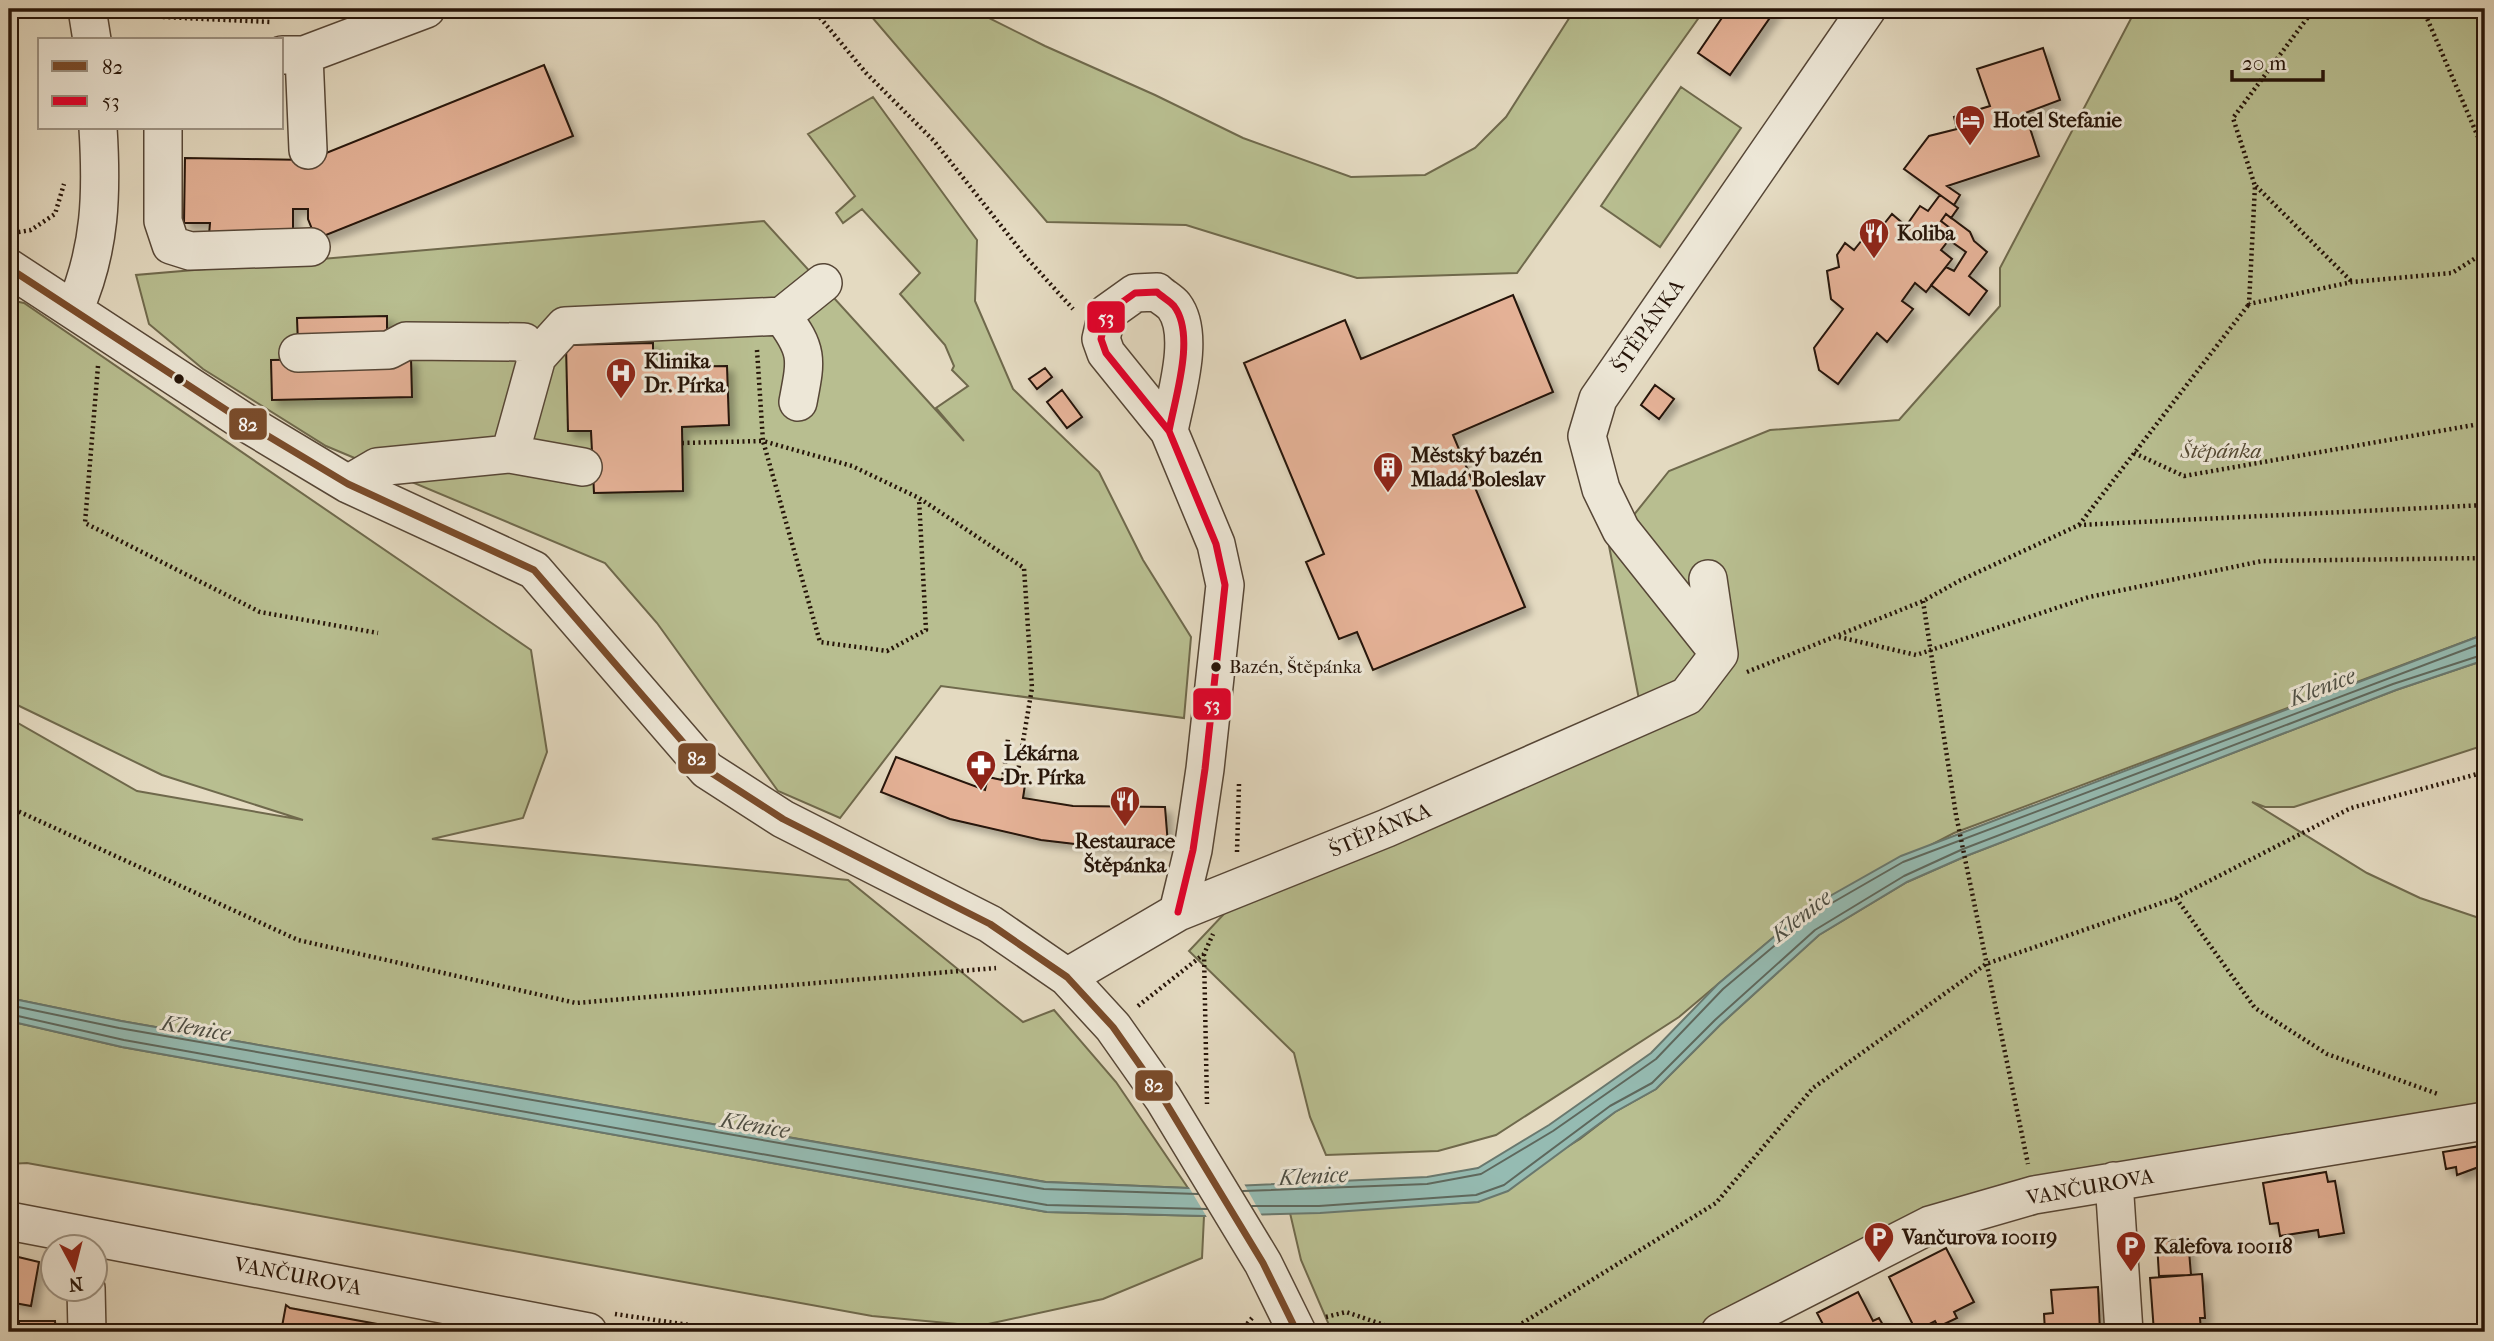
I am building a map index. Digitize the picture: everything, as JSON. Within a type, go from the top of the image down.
[{"type":"street","points":[[308,150],[286,44],[426,9]]},
{"type":"street","name":"ŠTĚPÁNKA","points":[[1067,977],[1178,912],[1387,828],[1687,696],[1729,665],[1622,530],[1601,489],[1587,436],[1598,399],[1867,9]]},
{"type":"street","points":[[88,320],[83,288],[102,196],[98,130]]},
{"type":"street","points":[[163,130],[163,222],[170,245],[190,251],[311,247]]},
{"type":"street","points":[[9,268],[243,421],[348,484],[534,570],[707,770],[783,819],[990,924],[1067,977],[1112,1027],[1192,1144],[1263,1263],[1307,1326]]},
{"type":"street","points":[[510,454],[537,356],[565,326],[769,317],[823,283]]},
{"type":"street","points":[[1169,431],[1185,342],[1174,307],[1157,292],[1135,293],[1107,313],[1101,339],[1105,353],[1169,431],[1216,544],[1225,585],[1205,769],[1193,850],[1178,912]]},
{"type":"street","points":[[769,317],[802,340],[804,367],[798,401]]},
{"type":"street","points":[[298,353],[389,351],[406,341],[524,342],[537,356]]},
{"type":"street","points":[[348,484],[377,467],[510,454],[583,467]]},
{"type":"street","points":[[1708,579],[1729,665]]},
{"type":"street","name":"VANČUROVA","points":[[1720,1332],[1930,1226],[2035,1195],[2485,1121]]},
{"type":"street","points":[[2114,1181],[2124,1332]]},
{"type":"street","name":"VANČUROVA","points":[[9,1221],[54,1232]]},
{"type":"street","name":"VANČUROVA","points":[[108,1244],[587,1332]]},
{"type":"street","points":[[86,1302],[87,1332]]},
{"type":"path","points":[[298,18],[321,9]]},
{"type":"path","points":[[813,9],[866,73],[934,141],[1025,256],[1101,339]]},
{"type":"path","points":[[2079,525],[2249,304],[2255,186],[2233,118],[2314,9]]},
{"type":"path","points":[[2423,9],[2485,153]]},
{"type":"path","points":[[89,21],[235,38]]},
{"type":"path","points":[[9,233],[31,230],[55,214],[65,180]]},
{"type":"path","points":[[2255,186],[2352,282]]},
{"type":"path","points":[[2249,304],[2352,282],[2452,273],[2485,252]]},
{"type":"path","points":[[769,317],[763,441],[820,642],[887,650],[926,630],[919,498]]},
{"type":"path","points":[[88,320],[85,523],[260,612],[378,633]]},
{"type":"path","points":[[2134,453],[2184,477],[2485,423]]},
{"type":"path","points":[[682,443],[763,441],[852,466],[919,498],[1024,569],[1032,688],[1016,783]]},
{"type":"path","points":[[1729,665],[1838,636],[1923,601],[1959,581],[2079,525],[2485,505]]},
{"type":"path","points":[[1838,636],[1916,655],[2089,597],[2262,561],[2485,558]]},
{"type":"path","points":[[1923,601],[1956,815],[2035,1195]]},
{"type":"path","points":[[1003,780],[1009,739]]},
{"type":"path","points":[[1507,1332],[1716,1203],[1813,1088],[1986,964],[2176,898],[2351,808],[2485,772]]},
{"type":"path","points":[[9,807],[298,940],[576,1003],[1005,968]]},
{"type":"path","points":[[2176,898],[2255,1008],[2327,1054],[2449,1098]]},
{"type":"path","points":[[1204,954],[1207,1111]]},
{"type":"path","points":[[1307,1326],[1346,1311],[1405,1332]]},
{"type":"green space","points":[[865,9],[971,9],[1243,138],[1351,177],[1425,175],[1475,148],[1506,117],[1575,9],[1705,9],[1517,273],[1357,278],[1186,225],[1047,222]]},
{"type":"green space","name":"Štěpánka","points":[[2136,9],[2485,9],[2485,634],[1954,833],[1807,909],[1679,1017],[1496,1135],[1438,1151],[1326,1155],[1310,1117],[1294,1053],[1189,951],[1239,898],[1645,730],[1609,546],[1669,471],[1770,430],[1899,420],[2000,306],[2000,268]]},
{"type":"green space","points":[[1681,87],[1741,128],[1660,247],[1601,206]]},
{"type":"green space","points":[[873,97],[977,240],[975,301],[1013,389],[1099,472],[1143,560],[1191,637],[1184,718],[941,686],[840,818],[778,791],[657,623],[605,563],[326,446],[203,369],[149,324],[136,275],[764,221],[964,441],[936,408],[968,386],[952,370],[954,366],[945,345],[900,294],[920,273],[862,209],[843,223],[836,213],[855,196],[808,134]]},
{"type":"green space","points":[[9,300],[24,303],[531,650],[547,752],[523,818],[432,839],[848,880],[1023,1022],[1054,1010],[1116,1082],[1188,1188],[1046,1182],[121,1021],[9,998],[9,718],[137,791],[303,820],[162,775],[9,701]]},
{"type":"green space","points":[[2485,660],[2485,745],[2294,807],[2265,807],[2252,802],[2367,873],[2420,898],[2485,920],[2485,1104],[1883,1234],[1690,1332],[1332,1332],[1301,1260],[1290,1213],[1478,1202],[1580,1139],[1615,1112],[1656,1089],[1720,1025],[1819,935],[1907,882],[1966,856],[2396,690]]},
{"type":"green space","points":[[9,1021],[122,1047],[1047,1212],[1204,1216],[1202,1258],[1103,1299],[979,1326],[872,1316],[27,1163],[9,1164]]},
{"type":"water","name":"Klenice","points":[[2485,634],[2485,660],[2396,690],[1966,856],[1907,882],[1819,935],[1720,1025],[1656,1089],[1615,1112],[1508,1191],[1478,1202],[1320,1213],[1204,1216],[1047,1212],[122,1047],[9,1021],[9,998],[121,1021],[1045,1182],[1188,1188],[1427,1177],[1478,1168],[1549,1125],[1651,1053],[1718,984],[1807,909],[1901,856]]},
{"type":"pier","points":[[1242,1180],[1262,1216],[1208,1219],[1187,1184]]},
{"type":"building","points":[[1728,9],[1776,9],[1730,75],[1698,53]]},
{"type":"building","points":[[2043,48],[2060,100],[2025,113],[2039,156],[1947,186],[1960,195],[1954,205],[1904,169],[1929,136],[1957,129],[1954,117],[1990,106],[1977,69]]},
{"type":"building","points":[[544,65],[573,136],[316,239],[308,219],[308,209],[293,209],[293,236],[209,235],[210,223],[184,223],[185,158],[309,160]]},
{"type":"building","points":[[1940,195],[1958,208],[1951,218],[1946,214],[1941,221],[1955,232],[1941,250],[1952,259],[1926,292],[1915,283],[1902,301],[1913,309],[1887,342],[1877,333],[1838,384],[1819,370],[1814,348],[1843,309],[1831,299],[1827,271],[1839,267],[1837,255],[1845,243],[1854,250],[1862,240],[1868,244],[1892,214],[1906,226],[1920,206],[1928,211]]},
{"type":"building","points":[[1946,214],[1970,232],[1974,241],[1987,252],[1969,276],[1987,291],[1969,315],[1931,285],[1946,267],[1954,271],[1966,252],[1949,240],[1955,232],[1941,221]]},
{"type":"building","name":"Městský bazén Mladá Boleslav","points":[[1513,295],[1553,392],[1453,435],[1525,607],[1373,670],[1357,632],[1339,639],[1306,562],[1324,554],[1244,363],[1345,320],[1361,359]]},
{"type":"building","points":[[387,316],[387,342],[298,344],[297,318]]},
{"type":"building","points":[[653,343],[653,367],[727,366],[729,425],[682,427],[683,491],[594,493],[591,431],[568,431],[566,345]]},
{"type":"building","points":[[411,358],[412,397],[272,400],[271,360]]},
{"type":"building","points":[[1045,368],[1052,377],[1037,389],[1029,379]]},
{"type":"building","points":[[1655,385],[1674,399],[1659,419],[1641,405]]},
{"type":"building","points":[[1062,390],[1082,417],[1067,428],[1047,402]]},
{"type":"building","points":[[896,757],[985,790],[988,777],[1025,785],[1023,798],[1073,806],[1165,807],[1168,845],[1092,846],[1041,840],[950,819],[881,792]]},
{"type":"building","points":[[2480,1146],[2484,1165],[2457,1175],[2456,1167],[2446,1169],[2443,1152]]},
{"type":"building","points":[[2326,1172],[2328,1182],[2335,1181],[2344,1233],[2319,1237],[2318,1230],[2280,1236],[2278,1223],[2270,1224],[2263,1183]]},
{"type":"building","points":[[2188,1239],[2191,1275],[2159,1276],[2157,1242]]},
{"type":"building","points":[[1946,1248],[1974,1302],[1954,1312],[1957,1318],[1938,1327],[1935,1321],[1916,1331],[1889,1277]]},
{"type":"building","points":[[9,1257],[38,1262],[31,1306],[9,1302]]},
{"type":"building","points":[[2202,1274],[2205,1318],[2200,1318],[2201,1332],[2154,1332],[2150,1278]]},
{"type":"building","points":[[2098,1287],[2100,1332],[2045,1331],[2044,1314],[2053,1313],[2051,1290]]},
{"type":"building","points":[[1858,1292],[1873,1321],[1879,1318],[1887,1332],[1827,1332],[1817,1313]]},
{"type":"building","points":[[286,1305],[290,1308],[421,1332],[281,1332]]},
{"type":"building","points":[[19,1321],[55,1321],[56,1332],[19,1332]]},
{"type":"transit line","name":"82","points":[[9,268],[243,421],[348,484],[534,570],[707,770],[783,819],[990,924],[1067,977],[1113,1027],[1163,1098],[1263,1263],[1297,1332]]},
{"type":"transit line","name":"53","points":[[1169,431],[1184,350],[1180,318],[1174,306],[1157,292],[1135,293],[1107,313],[1101,339],[1106,353],[1169,431],[1216,544],[1225,585],[1205,769],[1193,850],[1178,912]]},
{"type":"place","name":"Hotel Stefanie","points":[[1970,147]]},
{"type":"place","name":"Koliba","points":[[1874,260]]},
{"type":"place","name":"Klinika Dr. Pírka","points":[[621,400]]},
{"type":"place","name":"Městský bazén Mladá Boleslav","points":[[1388,494]]},
{"type":"place","name":"Bazén, Štěpánka","points":[[1216,667]]},
{"type":"place","name":"Lékárna Dr. Pírka","points":[[981,792]]},
{"type":"place","name":"Restaurace Štěpánka","points":[[1125,828]]},
{"type":"place","name":"Vančurova 100119","points":[[1879,1264]]},
{"type":"place","name":"Kalefova 100118","points":[[2131,1273]]}]
